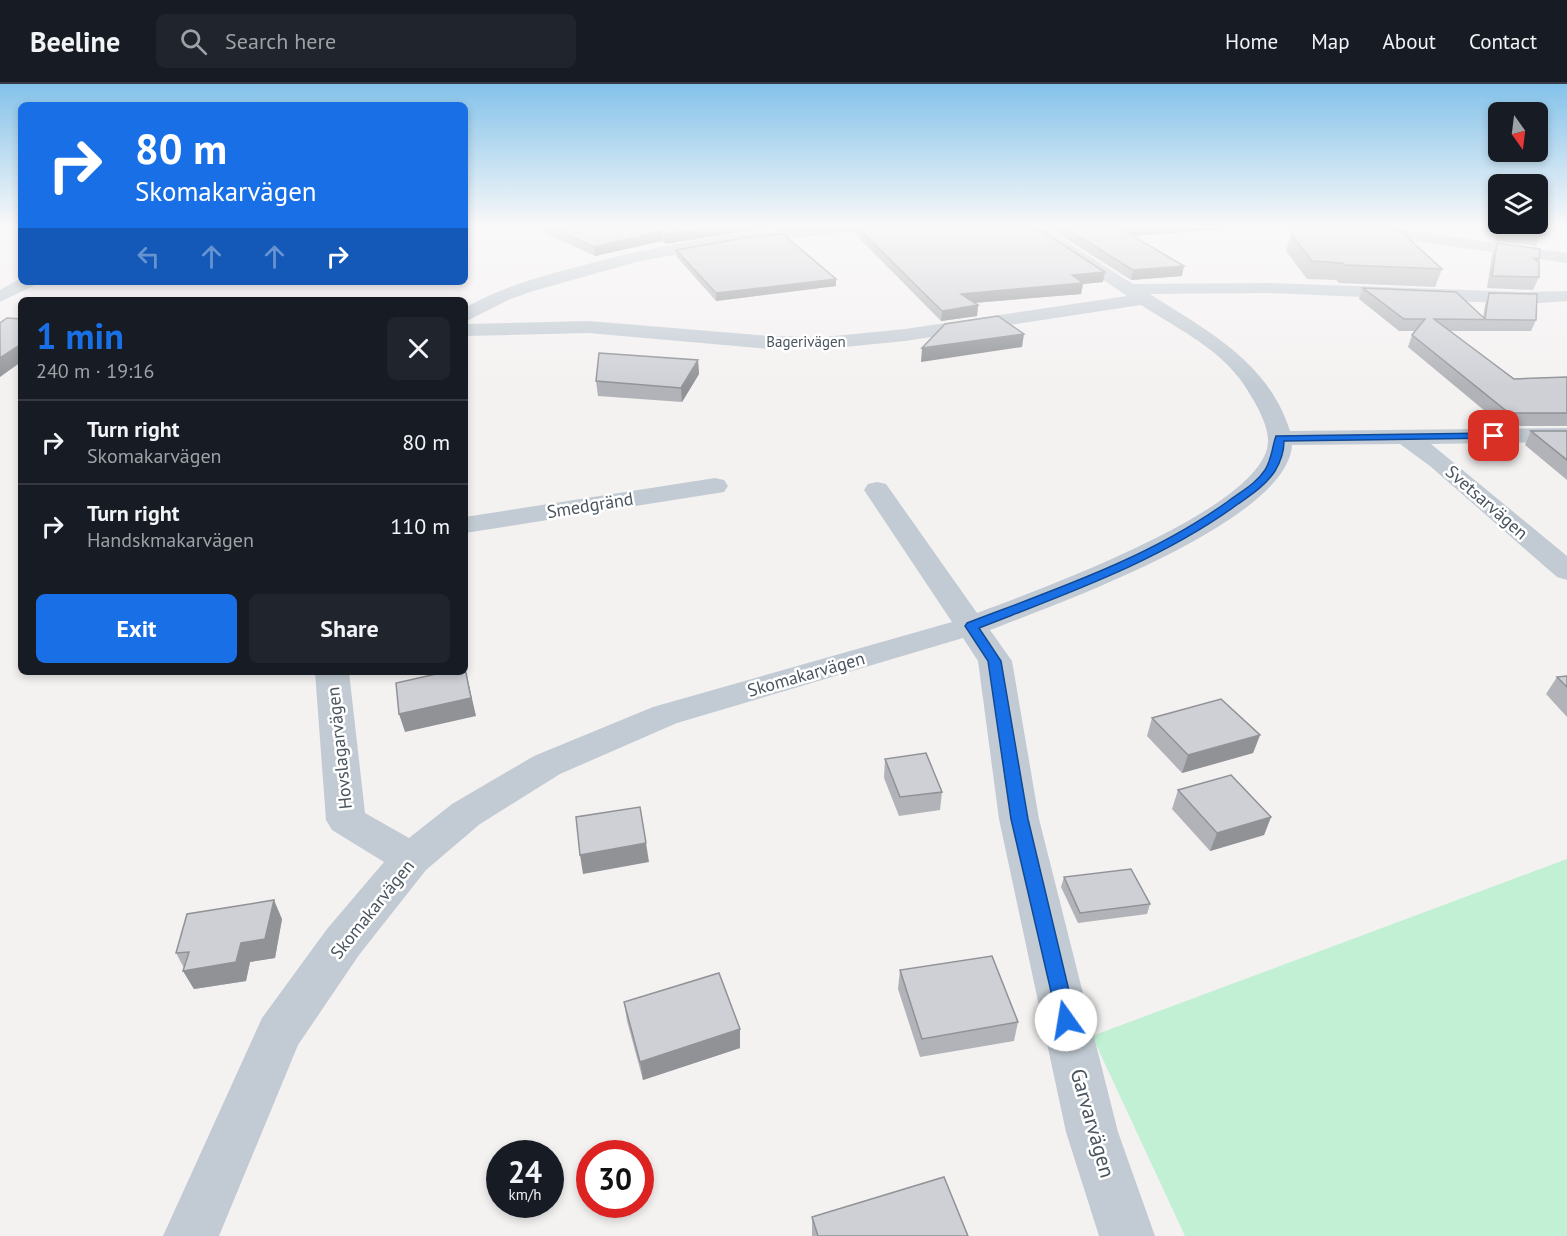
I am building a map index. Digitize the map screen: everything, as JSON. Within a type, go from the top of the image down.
[{"type":"street","points":[[468,315],[524,288],[552,280]]},
{"type":"street","points":[[1116,280],[1209,341],[1248,374],[1273,414],[1280,438],[1567,435]]},
{"type":"street","points":[[0,297],[22,285]]},
{"type":"street","name":"Bagerivägen","points":[[468,330],[592,327],[734,341],[824,343],[887,337],[1066,309],[1138,294],[1278,288],[1524,298],[1567,296]]},
{"type":"street","name":"Svetsarvägen","points":[[1405,436],[1440,461],[1567,571]]},
{"type":"street","name":"Skomakarvägen","points":[[190,1236],[279,1033],[343,942],[411,859],[466,814],[547,765],[664,715],[971,626],[1096,578],[1201,526],[1257,485],[1270,471],[1279,452],[1280,438]]},
{"type":"street","name":"Smedgränd","points":[[468,525],[715,486]]},
{"type":"street","name":"Garvarvägen","points":[[877,490],[994,661],[1025,843],[1092,1132],[1127,1236]]},
{"type":"street","name":"Hovslagarvägen","points":[[332,675],[346,820],[411,859]]},
{"type":"green space","points":[[1567,859],[1567,1236],[1185,1236],[1092,1036]]},
{"type":"building","points":[[704,280],[829,280],[716,293]]},
{"type":"building","points":[[910,280],[1079,280],[1083,283],[961,294],[978,305],[942,311]]},
{"type":"building","points":[[1363,288],[1456,292],[1485,319],[1489,293],[1537,294],[1536,320],[1434,319],[1514,379],[1567,377],[1567,413],[1509,413],[1412,335],[1425,319],[1404,319]]},
{"type":"building","points":[[998,316],[1024,334],[922,348],[945,324]]},
{"type":"building","points":[[7,318],[18,319],[18,346],[0,358],[0,323]]},
{"type":"building","points":[[599,353],[698,360],[681,388],[596,381]]},
{"type":"building","points":[[1531,431],[1567,431],[1567,460]]},
{"type":"building","points":[[432,675],[466,675],[471,698],[399,714],[396,683]]},
{"type":"building","points":[[1567,676],[1567,687],[1557,677]]},
{"type":"building","points":[[1221,699],[1260,735],[1188,755],[1152,718]]},
{"type":"building","points":[[926,753],[942,792],[900,797],[885,759]]},
{"type":"building","points":[[1231,775],[1271,817],[1217,833],[1178,790]]},
{"type":"building","points":[[640,807],[646,843],[580,855],[576,817]]},
{"type":"building","points":[[1131,869],[1150,904],[1080,913],[1064,877]]},
{"type":"building","points":[[274,900],[265,939],[241,943],[236,962],[183,971],[189,952],[176,953],[187,914]]},
{"type":"building","points":[[992,956],[1018,1022],[922,1039],[900,970]]},
{"type":"building","points":[[719,973],[740,1029],[640,1062],[624,1002]]},
{"type":"building","points":[[944,1177],[968,1236],[818,1236],[812,1217]]},
{"type":"route","points":[[1066,1020],[1019,819],[994,661],[971,626],[1096,578],[1201,526],[1257,485],[1270,471],[1279,452],[1280,438],[1494,436]]}]
